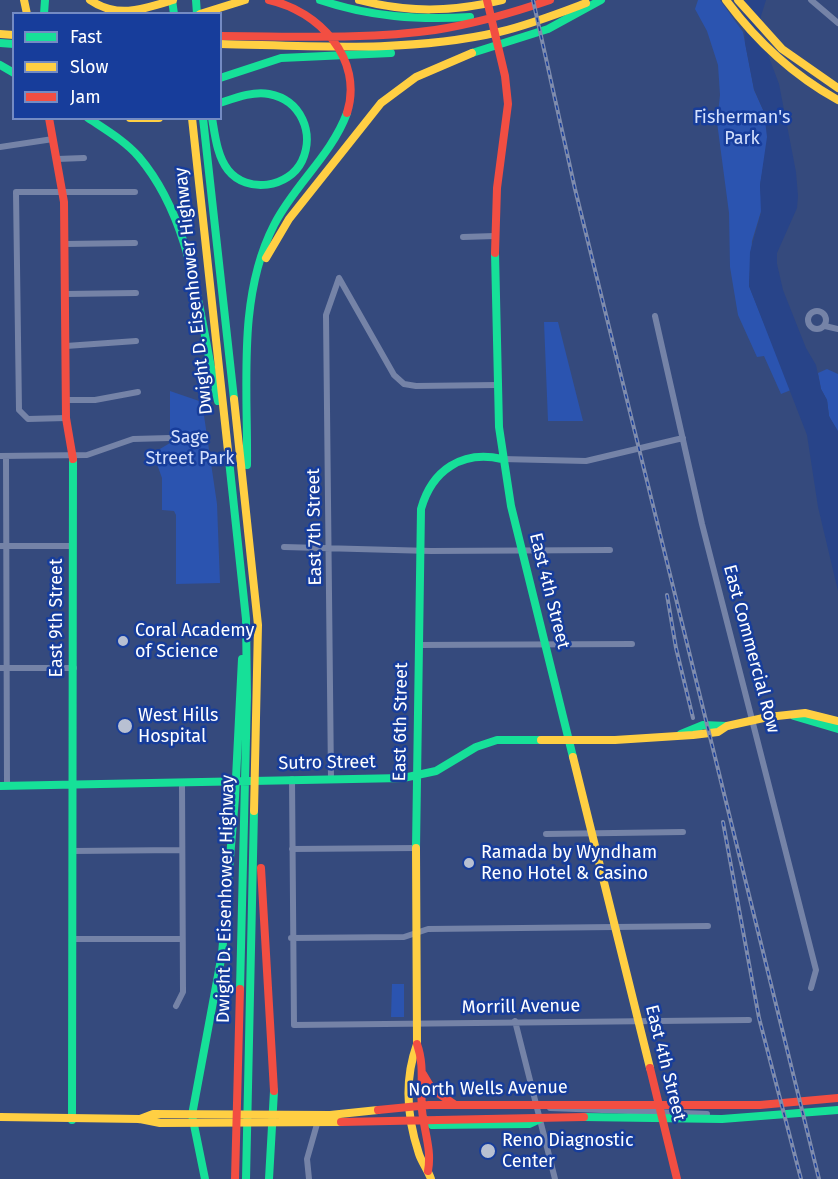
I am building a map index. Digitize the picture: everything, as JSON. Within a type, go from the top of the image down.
[{"type":"main road","points":[[90,0],[104,10],[114,12]]},
{"type":"main road","points":[[124,12],[172,0]]},
{"type":"main road","points":[[205,12],[245,0]]},
{"type":"main road","points":[[247,510],[250,332],[261,256],[273,225],[291,196],[335,142],[346,119],[350,95],[345,63],[326,29],[302,11],[269,0]]},
{"type":"main road","points":[[320,0],[366,13],[402,19],[503,15],[550,0]]},
{"type":"main road","points":[[359,0],[413,10],[466,16]]},
{"type":"main road","name":"East 4th Street","points":[[487,0],[505,76],[508,104],[497,188],[495,236],[497,385],[502,459],[522,550],[677,1179]]},
{"type":"main road","points":[[222,36],[348,37],[414,33],[466,16],[502,0]]},
{"type":"main road","points":[[222,44],[318,46],[357,51],[402,52],[531,23],[583,8],[594,0]]},
{"type":"main road","points":[[256,290],[265,262],[283,227],[381,103],[395,89],[420,73],[538,33],[601,0]]},
{"type":"main road","points":[[726,0],[747,28],[783,63],[838,100]]},
{"type":"main road","points":[[738,0],[782,49],[838,88]]},
{"type":"main road","points":[[222,77],[271,60],[357,51]]},
{"type":"main road","points":[[212,120],[222,162],[237,179],[260,186],[276,184],[290,177],[301,165],[309,144],[307,129],[301,114],[289,102],[264,94],[222,102]]},
{"type":"main road","name":"East 9th Street","points":[[49,120],[63,193],[66,418],[73,456],[72,1120]]},
{"type":"main road","points":[[91,120],[133,150],[157,180],[170,205],[194,289],[214,389],[226,427]]},
{"type":"main road","name":"Dwight D. Eisenhower Highway","points":[[192,120],[247,631],[242,760],[245,802],[235,1179]]},
{"type":"main road","name":"Dwight D. Eisenhower Highway","points":[[203,120],[258,625],[256,775],[258,802],[246,1179]]},
{"type":"main road","name":"East 6th Street","points":[[430,1175],[422,1106],[422,1068],[417,1044],[416,777],[422,501],[433,478],[447,466],[462,459],[492,457],[502,459]]},
{"type":"main road","name":"Sutro Street","points":[[3,786],[416,777],[436,771],[468,750],[489,741],[646,739],[681,734],[691,728],[712,724],[726,726],[806,713],[838,721]]},
{"type":"main road","name":"Sutro Street","points":[[790,715],[838,729]]},
{"type":"main road","points":[[206,1179],[193,1119],[220,970],[236,798],[242,760]]},
{"type":"main road","points":[[258,802],[261,892],[275,1119],[269,1179]]},
{"type":"main road","name":"East 6th Street","points":[[417,1044],[410,1066],[411,1119],[420,1156],[430,1175]]},
{"type":"main road","points":[[422,1068],[432,1089],[457,1106]]},
{"type":"main road","name":"North Wells Avenue","points":[[0,1117],[72,1120],[140,1119],[152,1123],[193,1119],[275,1119],[422,1106],[760,1105],[838,1098]]},
{"type":"main road","name":"North Wells Avenue","points":[[275,1119],[317,1124],[423,1118],[498,1117],[637,1116],[722,1119],[838,1110]]},
{"type":"main road","points":[[423,1118],[432,1125],[529,1124],[540,1119]]},
{"type":"main road","points":[[428,1146],[433,1130],[444,1125]]},
{"type":"street","points":[[811,0],[838,23]]},
{"type":"street","points":[[0,147],[53,139]]},
{"type":"street","points":[[57,159],[84,158]]},
{"type":"street","points":[[66,418],[28,419],[19,410],[18,192],[135,192]]},
{"type":"street","points":[[463,237],[495,236]]},
{"type":"street","points":[[65,244],[135,243]]},
{"type":"street","name":"East 7th Street","points":[[331,779],[326,315],[339,278],[394,375],[404,384],[416,386],[497,385]]},
{"type":"street","points":[[66,294],[136,294]]},
{"type":"street","name":"East Commercial Row","points":[[655,316],[702,524],[754,720],[816,970],[812,988]]},
{"type":"street","points":[[825,326],[838,328]]},
{"type":"street","points":[[66,346],[136,341]]},
{"type":"street","points":[[66,400],[95,400],[138,392]]},
{"type":"street","points":[[3,786],[3,456],[73,456],[98,453],[133,439],[170,438]]},
{"type":"street","points":[[502,459],[586,461],[683,438]]},
{"type":"street","points":[[3,546],[73,546]]},
{"type":"street","points":[[284,547],[610,550]]},
{"type":"street","points":[[418,645],[632,644]]},
{"type":"street","points":[[3,668],[74,668]]},
{"type":"street","points":[[292,779],[291,938],[404,937],[428,929],[708,926]]},
{"type":"street","points":[[176,1006],[183,992],[182,783]]},
{"type":"street","points":[[546,834],[683,832]]},
{"type":"street","points":[[292,849],[417,848]]},
{"type":"street","points":[[72,851],[182,850]]},
{"type":"street","name":"Morrill Avenue","points":[[291,938],[294,1025],[749,1020]]},
{"type":"street","points":[[72,939],[182,939]]},
{"type":"street","points":[[515,1021],[555,1179]]},
{"type":"street","points":[[538,1108],[571,1111],[707,1114]]},
{"type":"street","points":[[540,1119],[557,1112],[571,1111]]},
{"type":"street","points":[[309,1179],[307,1159],[317,1124]]},
{"type":"green space","name":"Fisherman's Park","points":[[698,0],[720,0],[743,32],[754,90],[764,112],[767,147],[760,185],[762,208],[752,241],[749,286],[791,390],[781,394],[764,356],[757,357],[738,315],[730,267],[729,213],[717,122],[720,95],[718,65],[707,31],[695,9]]},
{"type":"green space","points":[[544,322],[558,322],[583,421],[548,421]]},
{"type":"green space","points":[[827,369],[838,374],[838,435],[829,416],[827,400],[821,389],[818,373]]},
{"type":"green space","name":"Sage Street Park","points":[[170,391],[202,402],[217,504],[220,583],[176,584],[176,515],[174,511],[162,510],[162,478],[153,453],[170,443]]},
{"type":"green space","points":[[392,984],[404,984],[404,1017],[391,1017]]},
{"type":"shaded area","points":[[744,0],[766,0],[761,16],[761,36],[779,84],[796,172],[797,208],[777,253],[777,264],[783,290],[806,348],[816,365],[821,389],[827,400],[829,416],[838,431],[838,591],[818,507],[807,435],[749,286],[750,252],[761,213],[760,185],[767,137],[764,112],[754,89],[745,43]]},
{"type":"railway","points":[[533,0],[575,189],[819,1179]]},
{"type":"railway","points":[[667,595],[676,648],[693,718]]},
{"type":"railway","points":[[723,822],[759,1018],[801,1179]]},
{"type":"traffic: fast","points":[[44,12],[45,0]]},
{"type":"traffic: fast","points":[[172,0],[174,12]]},
{"type":"traffic: fast","points":[[196,0],[197,12]]},
{"type":"traffic: fast","points":[[320,0],[376,14],[432,18],[470,17]]},
{"type":"traffic: fast","points":[[472,53],[548,29],[601,0]]},
{"type":"traffic: fast","points":[[0,43],[12,44]]},
{"type":"traffic: fast","points":[[222,77],[281,58],[391,53]]},
{"type":"traffic: fast","points":[[0,65],[12,72]]},
{"type":"traffic: fast","points":[[212,120],[217,145],[224,164],[236,178],[246,183],[267,185],[278,182],[288,177],[302,161],[306,150],[306,129],[297,110],[289,103],[280,97],[263,93],[222,102]]},
{"type":"traffic: fast","points":[[247,465],[246,374],[249,312],[262,253],[282,210],[332,143],[347,113]]},
{"type":"traffic: fast","points":[[91,120],[134,151],[158,183],[172,212],[184,242],[192,273],[218,401]]},
{"type":"traffic: fast","points":[[203,120],[234,399]]},
{"type":"traffic: fast","points":[[495,253],[499,427],[511,506],[573,757]]},
{"type":"traffic: fast","points":[[416,848],[421,509],[433,483],[451,466],[474,458],[502,459]]},
{"type":"traffic: fast","points":[[72,1120],[73,459]]},
{"type":"traffic: fast","points":[[229,460],[246,619],[247,696],[240,989]]},
{"type":"traffic: fast","points":[[205,1179],[192,1115],[222,954],[235,798],[242,659]]},
{"type":"traffic: fast","points":[[794,716],[838,729]]},
{"type":"traffic: fast","points":[[681,734],[703,725],[727,726]]},
{"type":"traffic: fast","points":[[0,786],[403,778],[436,771],[476,747],[497,740],[541,740]]},
{"type":"traffic: fast","points":[[246,1179],[254,811]]},
{"type":"traffic: fast","points":[[269,1179],[274,1091]]},
{"type":"traffic: fast","points":[[584,1117],[722,1119],[838,1110]]},
{"type":"traffic: fast","points":[[423,1118],[432,1125],[529,1124],[540,1119]]},
{"type":"traffic: slow","points":[[24,0],[27,12]]},
{"type":"traffic: slow","points":[[90,0],[100,6],[120,11],[141,9],[173,0]]},
{"type":"traffic: slow","points":[[206,12],[245,0]]},
{"type":"traffic: slow","points":[[359,0],[413,9],[448,9],[502,0]]},
{"type":"traffic: slow","points":[[726,0],[763,44],[806,80],[838,100]]},
{"type":"traffic: slow","points":[[738,0],[782,49],[838,88]]},
{"type":"traffic: slow","points":[[222,44],[360,47],[430,43],[499,32],[586,3]]},
{"type":"traffic: slow","points":[[0,34],[12,35]]},
{"type":"traffic: slow","points":[[266,258],[289,219],[381,103],[416,77],[472,53]]},
{"type":"traffic: slow","points":[[192,120],[229,460]]},
{"type":"traffic: slow","points":[[234,399],[258,625],[254,811]]},
{"type":"traffic: slow","points":[[541,740],[615,740],[693,735],[718,732],[727,726],[768,717],[805,713],[838,721]]},
{"type":"traffic: slow","points":[[573,757],[650,1068]]},
{"type":"traffic: slow","points":[[416,848],[417,1044],[410,1071],[409,1099],[415,1140],[420,1157],[431,1179]]},
{"type":"traffic: slow","points":[[140,1119],[153,1114],[330,1115],[378,1110]]},
{"type":"traffic: slow","points":[[0,1117],[140,1119],[160,1123],[341,1122]]},
{"type":"traffic: jam","points":[[269,0],[305,15],[333,40],[343,56],[349,74],[351,93],[347,113]]},
{"type":"traffic: jam","points":[[487,0],[505,76],[508,104],[497,188],[495,253]]},
{"type":"traffic: jam","points":[[222,36],[328,37],[408,33],[479,21],[550,0]]},
{"type":"traffic: jam","points":[[49,120],[64,202],[66,418],[73,459]]},
{"type":"traffic: jam","points":[[261,868],[274,1091]]},
{"type":"traffic: jam","points":[[235,1179],[240,989]]},
{"type":"traffic: jam","points":[[417,1044],[422,1068],[422,1110],[428,1148],[428,1171]]},
{"type":"traffic: jam","points":[[650,1068],[677,1179]]},
{"type":"traffic: jam","points":[[423,1074],[432,1089],[454,1104]]},
{"type":"traffic: jam","points":[[378,1110],[429,1105],[760,1105],[838,1098]]},
{"type":"traffic: jam","points":[[341,1122],[584,1117]]},
{"type":"place","name":"Coral Academy of Science","points":[[123,641]]},
{"type":"place","name":"West Hills Hospital","points":[[125,726]]},
{"type":"place","name":"Ramada by Wyndham Reno Hotel & Casino","points":[[469,863]]},
{"type":"place","name":"Reno Diagnostic Center","points":[[488,1151]]}]
